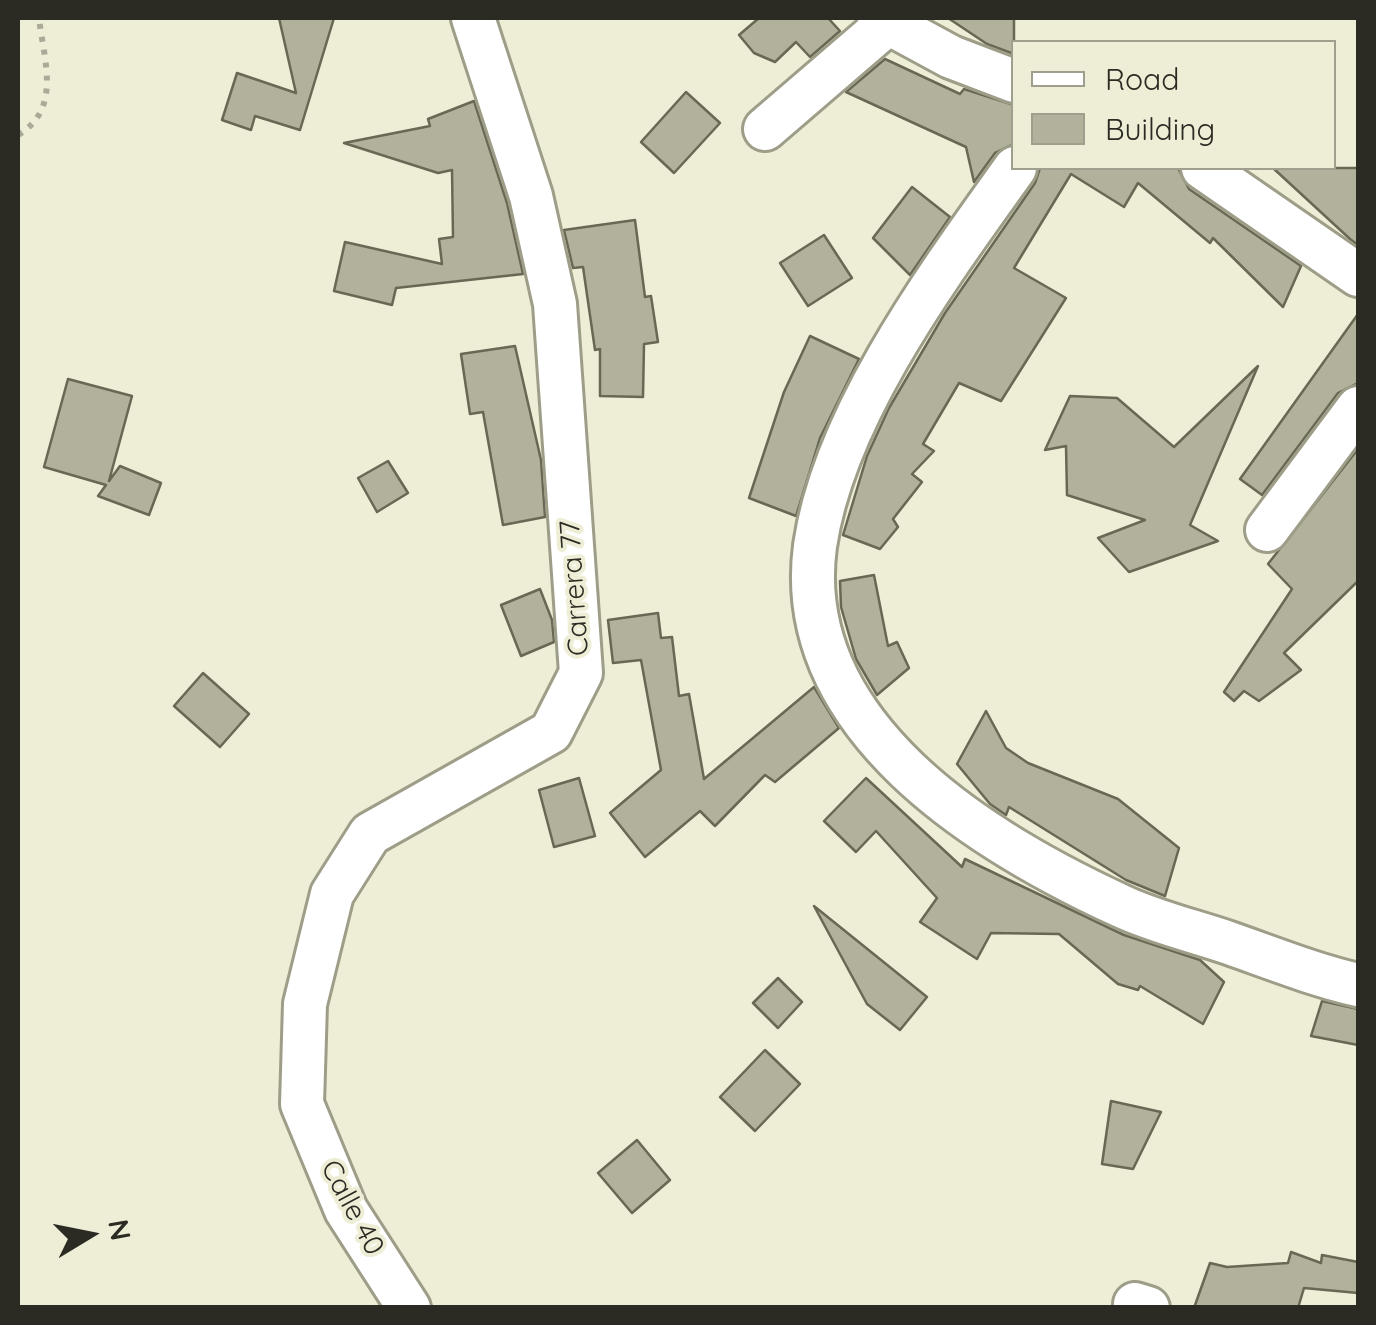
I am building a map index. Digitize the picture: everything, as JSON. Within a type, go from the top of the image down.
[{"type":"street","name":"Carrera 77","points":[[302,1104],[305,1004],[332,894],[370,834],[550,732],[580,673],[555,304],[531,196],[473,18]]},
{"type":"street","points":[[778,118],[888,19],[951,58],[1011,80]]},
{"type":"street","points":[[1014,170],[923,298],[871,389],[837,472],[816,546],[814,614],[844,693],[893,759],[965,820],[1122,907],[1358,984]]},
{"type":"street","points":[[1206,170],[1358,274]]},
{"type":"street","points":[[1267,530],[1358,408]]},
{"type":"street","name":"Calle 40","points":[[302,1104],[346,1210],[408,1308]]},
{"type":"path","points":[[18,135],[42,116],[49,95],[39,18]]},
{"type":"building","points":[[279,18],[334,18],[300,130],[255,116],[251,130],[222,120],[237,73],[296,93]]},
{"type":"building","points":[[759,18],[828,18],[840,31],[810,57],[796,42],[775,62],[754,53],[739,35]]},
{"type":"building","points":[[948,18],[1014,18],[1011,53],[987,44]]},
{"type":"building","points":[[885,59],[960,94],[964,89],[1011,104],[1011,145],[995,153],[974,182],[966,147],[846,92]]},
{"type":"building","points":[[686,92],[720,123],[674,173],[641,142]]},
{"type":"building","points":[[474,101],[507,203],[523,274],[396,288],[392,305],[334,291],[345,242],[442,264],[439,239],[453,237],[452,170],[438,173],[344,143],[430,126],[428,119]]},
{"type":"building","points":[[1358,168],[1358,245],[1275,170]]},
{"type":"building","points":[[1039,170],[1179,170],[1189,189],[1301,266],[1283,307],[1213,238],[1210,243],[1138,183],[1124,207],[1071,174],[1014,268],[1066,298],[1001,401],[959,383],[923,444],[934,451],[912,474],[922,482],[893,519],[898,527],[880,549],[843,535],[867,456],[889,408],[945,313],[1035,183]]},
{"type":"building","points":[[912,187],[950,217],[910,275],[873,238]]},
{"type":"building","points":[[635,220],[645,297],[651,296],[658,342],[644,344],[643,397],[600,396],[600,349],[595,350],[583,267],[573,268],[564,230]]},
{"type":"building","points":[[824,235],[852,278],[808,306],[780,263]]},
{"type":"building","points":[[1358,314],[1358,383],[1338,393],[1262,495],[1240,479]]},
{"type":"building","points":[[810,336],[859,359],[820,438],[796,516],[749,498],[784,392]]},
{"type":"building","points":[[515,346],[541,460],[545,517],[503,525],[483,412],[470,414],[461,354]]},
{"type":"building","points":[[1258,366],[1190,525],[1218,541],[1129,572],[1098,538],[1145,520],[1067,495],[1066,446],[1045,450],[1070,396],[1117,398],[1174,447]]},
{"type":"building","points":[[68,379],[132,396],[109,481],[120,466],[161,483],[149,515],[98,496],[106,485],[44,467]]},
{"type":"building","points":[[1358,449],[1358,581],[1284,653],[1301,670],[1259,701],[1244,691],[1234,701],[1224,692],[1292,589],[1268,564]]},
{"type":"building","points":[[388,461],[408,493],[377,512],[358,478]]},
{"type":"building","points":[[874,575],[888,646],[897,642],[909,668],[877,695],[856,659],[841,607],[840,581]]},
{"type":"building","points":[[540,589],[552,620],[554,642],[521,656],[501,605]]},
{"type":"building","points":[[658,613],[661,638],[672,637],[679,696],[689,694],[704,779],[814,687],[839,728],[775,782],[765,775],[715,826],[700,811],[645,857],[610,813],[661,770],[641,660],[613,663],[608,620]]},
{"type":"building","points":[[203,673],[249,714],[220,747],[174,706]]},
{"type":"building","points":[[986,711],[1006,748],[1028,763],[1118,799],[1179,848],[1165,896],[1126,880],[1009,807],[1006,815],[990,804],[957,764]]},
{"type":"building","points":[[579,778],[595,836],[554,847],[539,790]]},
{"type":"building","points":[[866,778],[962,867],[965,859],[1124,935],[1200,960],[1224,982],[1203,1024],[1140,986],[1138,990],[1118,984],[1059,934],[991,933],[977,959],[920,922],[937,898],[876,831],[856,852],[824,821]]},
{"type":"building","points":[[814,906],[927,997],[900,1030],[867,1004]]},
{"type":"building","points":[[778,978],[802,1002],[778,1028],[753,1003]]},
{"type":"building","points":[[1322,1001],[1358,1009],[1358,1045],[1311,1036]]},
{"type":"building","points":[[765,1050],[800,1084],[755,1131],[720,1097]]},
{"type":"building","points":[[1111,1101],[1161,1112],[1133,1169],[1102,1164]]},
{"type":"building","points":[[637,1140],[670,1180],[632,1213],[598,1173]]},
{"type":"building","points":[[1291,1252],[1321,1263],[1322,1255],[1358,1262],[1358,1293],[1304,1288],[1298,1308],[1194,1308],[1210,1263],[1227,1267],[1288,1263]]}]
